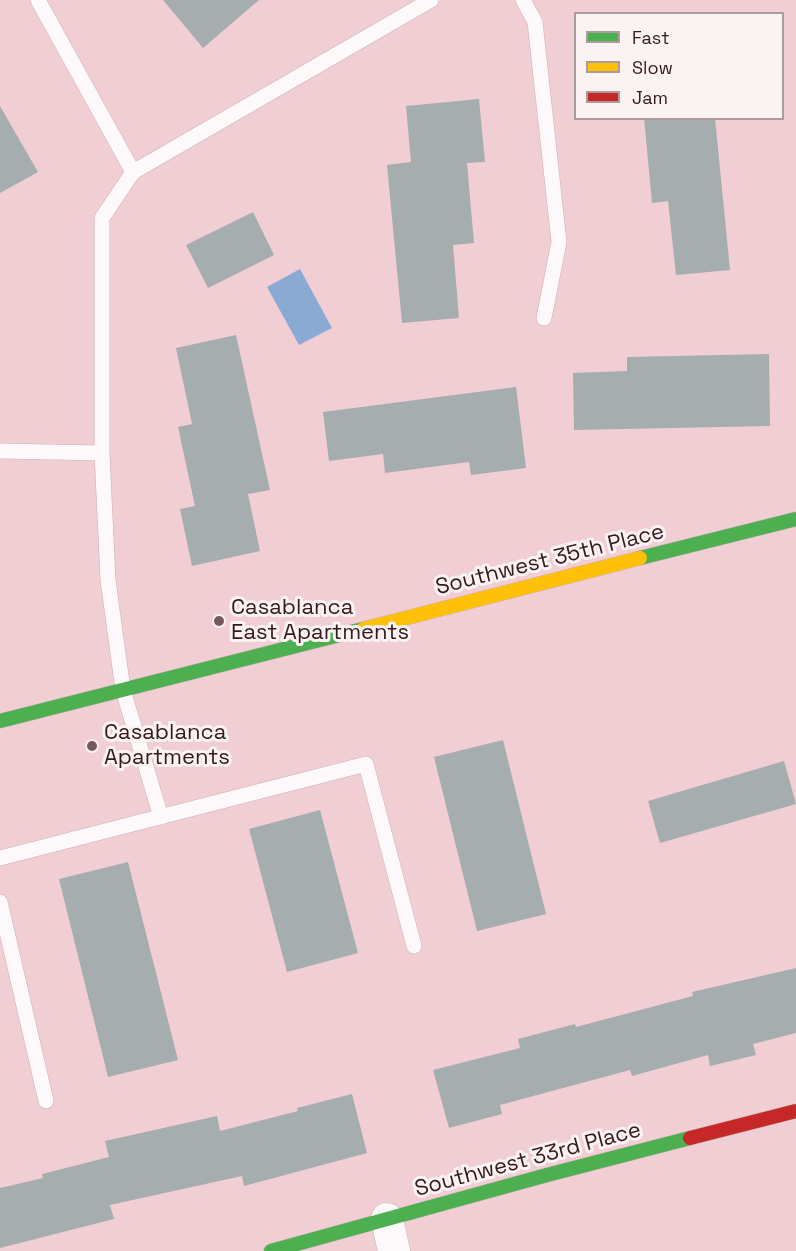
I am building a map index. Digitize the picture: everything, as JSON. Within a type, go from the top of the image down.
[{"type":"street","name":"Southwest 35th Place","points":[[0,721],[796,519]]},
{"type":"street","name":"Southwest 33rd Place","points":[[271,1251],[547,1175],[796,1111]]},
{"type":"street","points":[[387,1219],[394,1251]]},
{"type":"lane","points":[[38,0],[133,172]]},
{"type":"lane","points":[[161,817],[123,690],[108,580],[102,453],[102,218],[133,172],[431,0]]},
{"type":"lane","points":[[523,0],[535,22],[560,242],[544,318]]},
{"type":"lane","points":[[0,451],[102,453]]},
{"type":"lane","points":[[0,858],[366,764],[414,946]]},
{"type":"lane","points":[[0,902],[46,1101]]},
{"type":"water","points":[[300,269],[332,328],[299,345],[267,287]]},
{"type":"building","points":[[163,0],[259,0],[203,48]]},
{"type":"building","points":[[479,99],[485,162],[467,163],[474,243],[453,245],[459,318],[402,323],[387,165],[411,162],[406,106]]},
{"type":"building","points":[[0,106],[38,172],[0,193]]},
{"type":"building","points":[[644,120],[715,120],[730,270],[676,275],[668,201],[652,203]]},
{"type":"building","points":[[253,212],[274,255],[208,288],[186,245]]},
{"type":"building","points":[[236,335],[270,490],[248,494],[260,551],[192,566],[180,509],[195,506],[178,427],[192,424],[176,348]]},
{"type":"building","points":[[769,354],[770,426],[574,430],[573,373],[627,371],[627,357]]},
{"type":"building","points":[[516,387],[526,468],[471,475],[469,462],[385,473],[383,454],[329,461],[323,412]]},
{"type":"building","points":[[503,740],[546,914],[477,931],[434,757]]},
{"type":"building","points":[[784,761],[796,804],[660,843],[648,801]]},
{"type":"building","points":[[320,810],[358,953],[287,972],[249,829]]},
{"type":"building","points":[[128,862],[178,1060],[108,1077],[59,879]]},
{"type":"building","points":[[796,968],[796,1033],[753,1044],[756,1055],[710,1066],[708,1055],[632,1076],[630,1070],[500,1105],[502,1114],[449,1128],[433,1070],[520,1048],[518,1039],[575,1024],[576,1027],[693,996],[692,992]]},
{"type":"building","points":[[352,1094],[367,1153],[244,1186],[242,1176],[110,1205],[114,1219],[0,1248],[0,1188],[43,1178],[42,1174],[109,1157],[105,1141],[217,1116],[220,1131]]},
{"type":"traffic: fast","points":[[640,558],[796,519]]},
{"type":"traffic: fast","points":[[0,721],[363,629]]},
{"type":"traffic: fast","points":[[271,1251],[690,1138]]},
{"type":"traffic: slow","points":[[363,629],[640,558]]},
{"type":"traffic: jam","points":[[690,1138],[796,1111]]},
{"type":"place","name":"Casablanca East Apartments","points":[[219,621]]},
{"type":"place","name":"Casablanca Apartments","points":[[92,746]]}]
